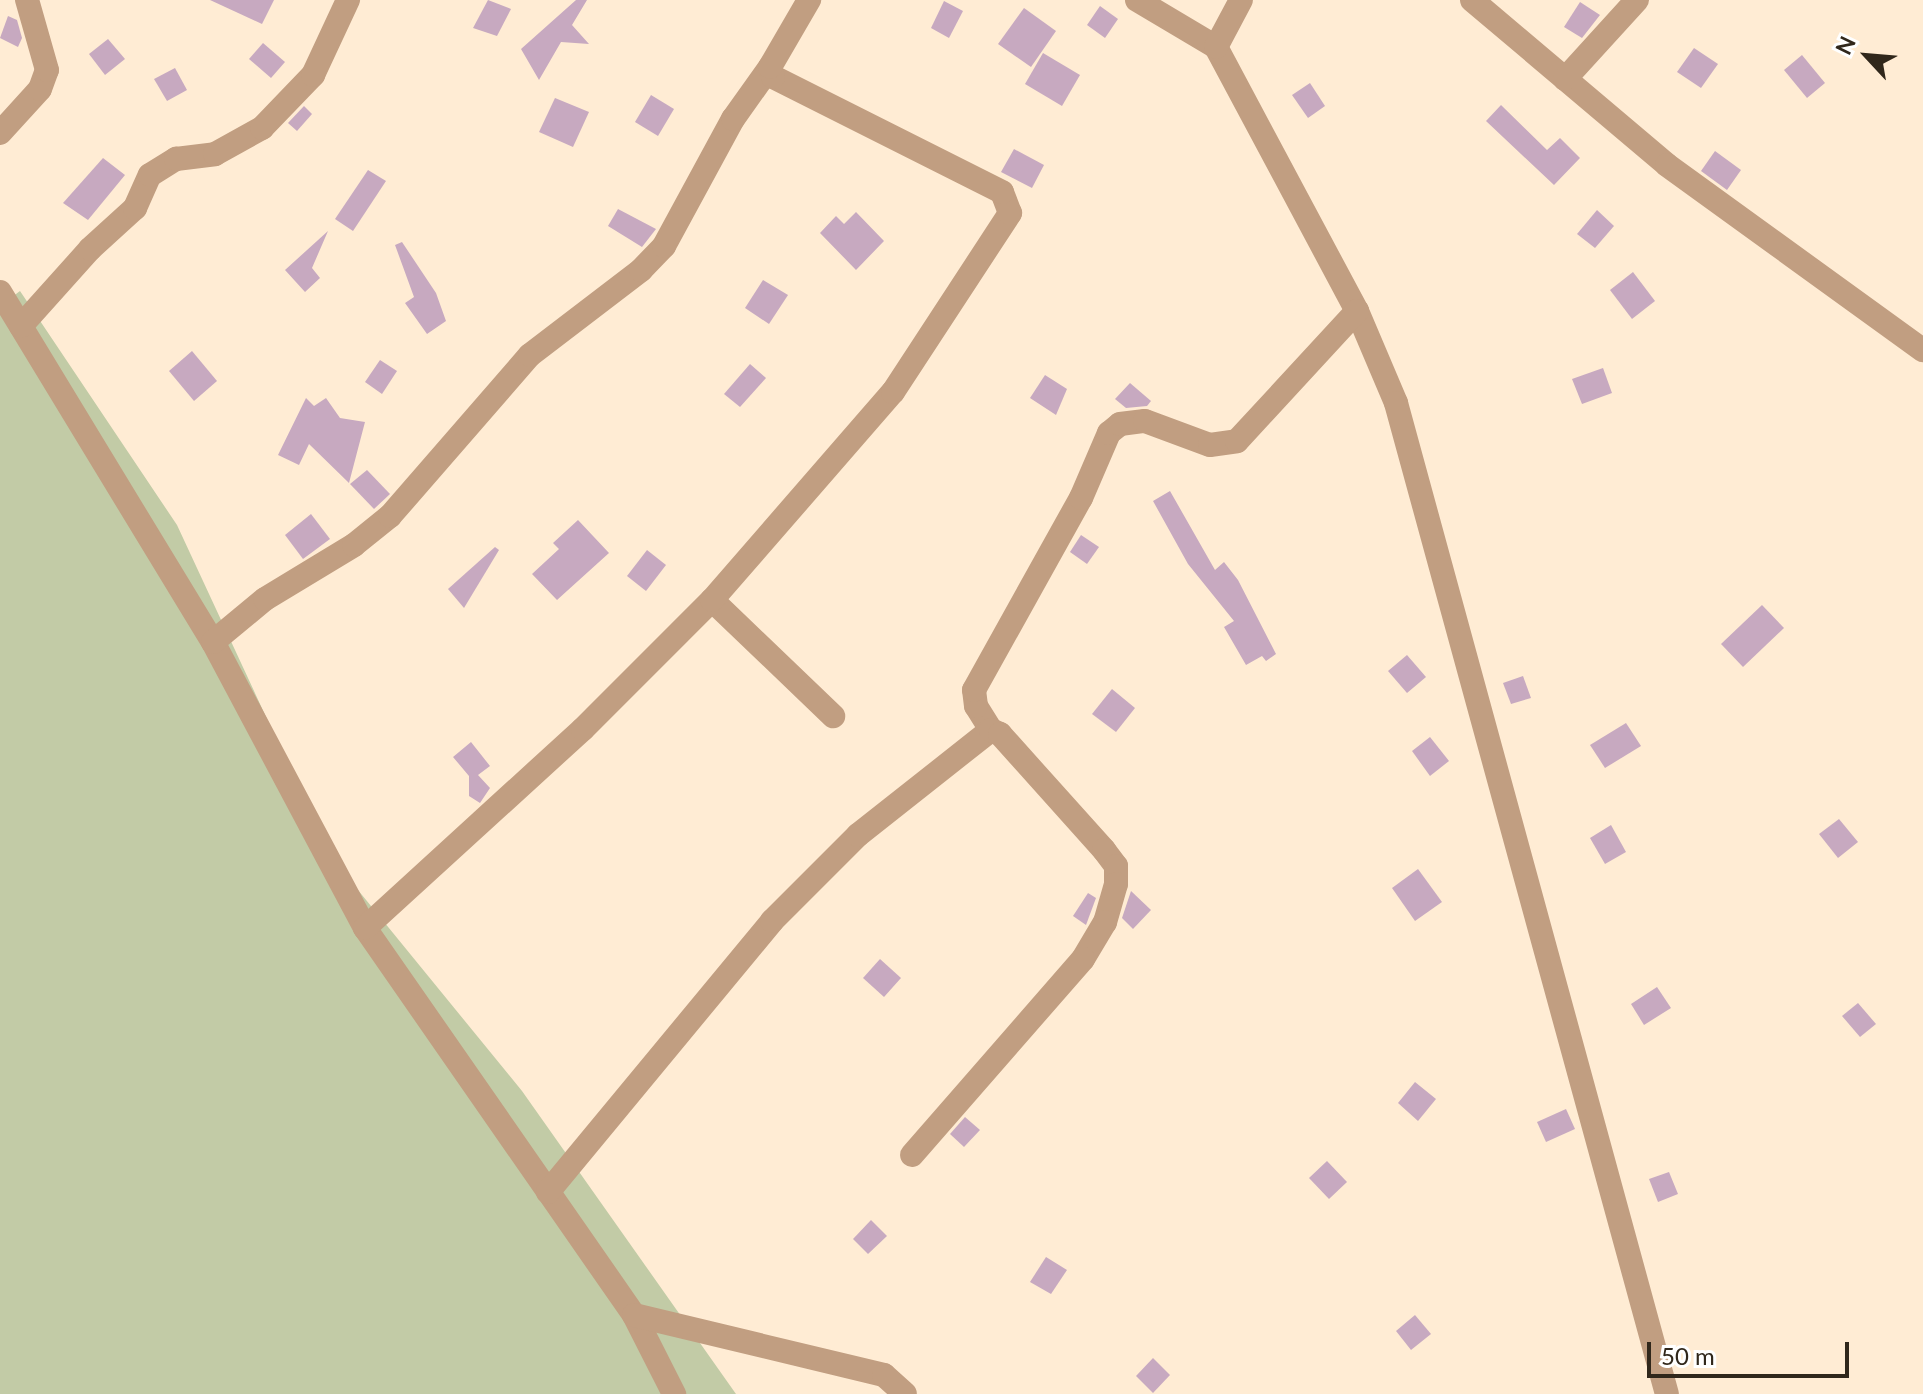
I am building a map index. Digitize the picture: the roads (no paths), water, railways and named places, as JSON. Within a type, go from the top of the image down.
[{"type":"street","points":[[0,133],[40,89],[47,70],[27,0]]},
{"type":"street","points":[[21,326],[90,249],[135,208],[150,175],[176,159],[215,154],[262,128],[313,75],[348,0]]},
{"type":"street","points":[[213,642],[265,599],[354,545],[390,516],[530,355],[641,270],[664,246],[733,119],[770,67],[809,0]]},
{"type":"street","points":[[1137,0],[1216,47],[1357,311],[1396,403],[1667,1394]]},
{"type":"street","points":[[1216,47],[1241,0]]},
{"type":"street","points":[[1472,0],[1667,165],[1923,350]]},
{"type":"street","points":[[1565,79],[1637,0]]},
{"type":"street","points":[[365,928],[583,729],[712,600],[893,392],[1010,213],[1002,192],[773,77],[770,67]]},
{"type":"street","points":[[0,292],[213,642],[365,928],[634,1315],[674,1394]]},
{"type":"street","points":[[912,1155],[1083,959],[1105,922],[1116,884],[1116,866],[1000,734],[991,730],[976,706],[974,690],[1081,498],[1109,433],[1120,424],[1145,421],[1210,445],[1237,441],[1357,311]]},
{"type":"street","points":[[712,600],[833,716]]},
{"type":"street","points":[[548,1192],[772,921],[858,835],[991,730]]},
{"type":"street","points":[[634,1315],[884,1375],[905,1394]]}]
